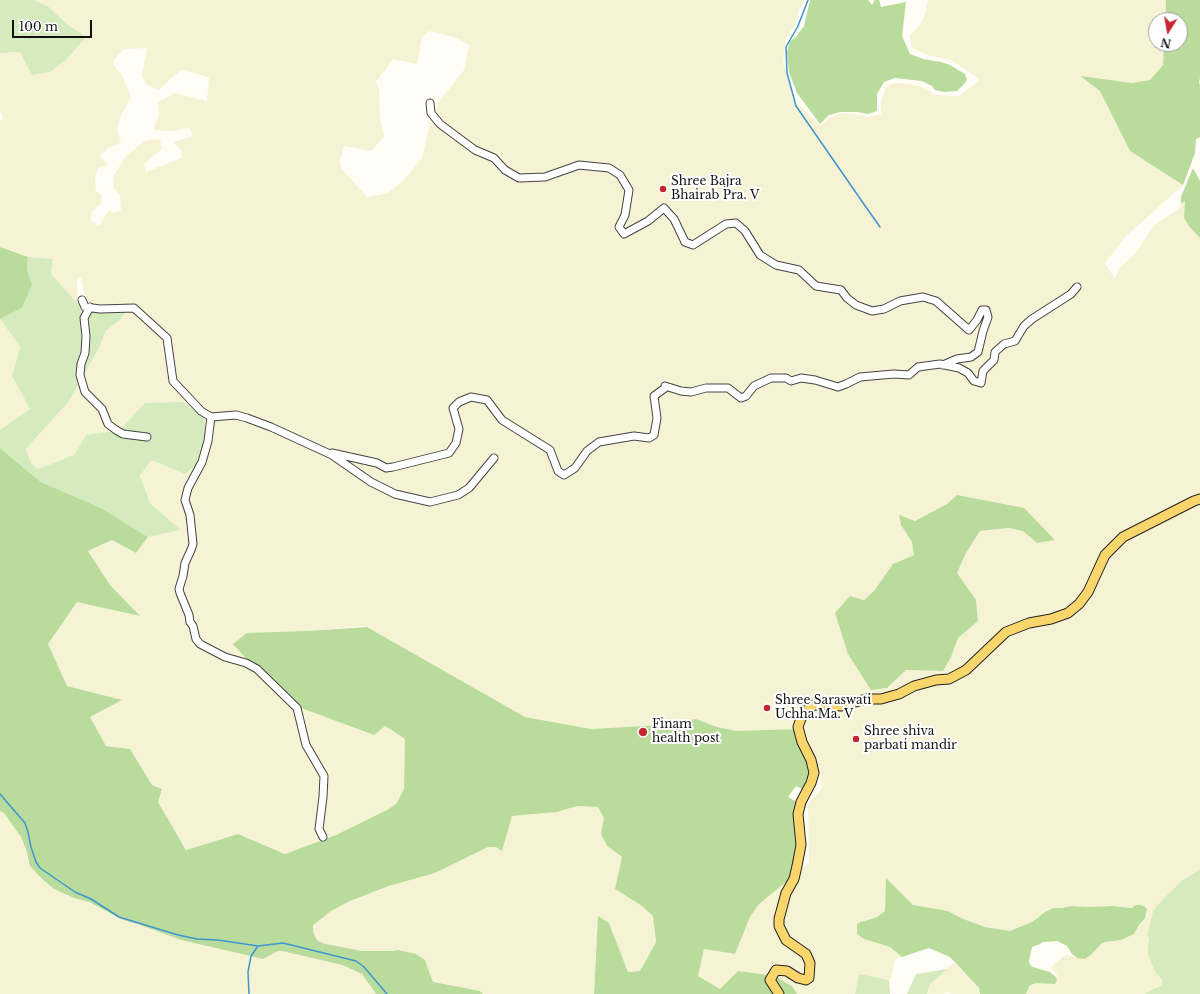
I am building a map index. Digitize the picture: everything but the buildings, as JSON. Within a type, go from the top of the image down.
[{"type":"main road","points":[[778,994],[770,980],[776,970],[787,971],[798,978],[806,980],[809,978],[810,963],[806,954],[786,940],[779,926],[782,904],[794,879],[801,845],[798,814],[801,802],[811,783],[814,773],[811,760],[802,742],[798,727],[803,713],[814,705],[841,706],[866,698],[881,699],[899,694],[914,686],[936,680],[949,679],[966,670],[1006,632],[1029,623],[1051,619],[1068,613],[1079,604],[1088,592],[1105,555],[1123,537],[1200,499]]},
{"type":"street","points":[[430,103],[431,113],[440,124],[475,150],[494,158],[505,170],[519,178],[545,177],[579,165],[609,168],[620,174],[629,190],[625,215],[619,227],[624,234],[648,221],[664,208],[674,219],[685,242],[692,245],[726,224],[736,223],[746,231],[760,255],[776,265],[799,270],[816,286],[841,290],[847,298],[856,305],[872,311],[884,309],[900,301],[923,297],[936,301],[969,330],[977,320],[982,310],[986,310],[988,317],[978,352],[971,357],[957,359],[943,365]]},
{"type":"street","points":[[332,455],[332,453],[377,463],[386,468],[449,453],[456,443],[459,429],[453,408],[459,402],[471,397],[487,400],[502,420],[550,450],[558,471],[564,475],[575,468],[587,451],[599,442],[634,436],[649,438],[654,435],[656,418],[654,396],[665,388],[665,386],[681,391],[691,392],[706,388],[728,388],[741,398],[746,396],[754,386],[771,378],[786,378],[791,381],[801,378],[815,380],[838,387],[860,377],[894,374],[909,375],[918,367],[940,364],[959,368],[968,373],[974,381],[981,383],[983,371],[994,360],[995,352],[1004,344],[1015,341],[1024,326],[1032,319],[1071,294],[1078,287]]},
{"type":"street","points":[[82,300],[85,307],[100,309],[134,308],[167,338],[173,381],[195,406],[211,417],[236,415],[247,418],[332,455],[371,482],[395,494],[430,502],[458,495],[469,488],[494,458]]},
{"type":"street","points":[[90,307],[84,318],[86,336],[85,353],[81,364],[80,375],[85,392],[102,409],[108,424],[116,430],[124,434],[147,437]]},
{"type":"street","points":[[211,417],[208,441],[202,462],[188,488],[185,500],[190,515],[193,544],[185,563],[179,589],[180,593],[187,609],[190,622],[193,626],[196,639],[200,644],[225,657],[257,668],[297,708],[306,745],[324,776],[323,804],[319,829],[323,837]]},
{"type":"shaded area","points":[[34,0],[805,0],[799,9],[796,22],[786,39],[783,61],[794,103],[801,106],[820,126],[830,117],[841,113],[867,117],[881,115],[881,102],[886,86],[895,83],[917,85],[929,90],[934,95],[959,96],[980,80],[952,60],[930,56],[911,48],[910,35],[918,27],[925,15],[928,0],[1166,0],[1165,12],[1148,12],[1148,52],[1164,52],[1163,65],[1150,80],[1132,83],[1081,77],[1100,91],[1130,151],[1183,185],[1125,237],[1105,263],[1115,279],[1120,268],[1135,254],[1154,226],[1179,208],[1185,201],[1186,205],[1184,215],[1189,226],[1200,238],[1200,869],[1183,880],[1153,911],[1147,936],[1149,938],[1148,955],[1155,972],[1162,980],[1162,985],[1144,994],[1026,994],[1030,985],[1037,983],[1055,984],[1057,974],[1052,969],[1052,966],[1066,955],[1077,958],[1092,954],[1101,944],[1105,942],[1121,940],[1134,934],[1145,918],[1133,908],[1112,906],[1072,906],[1053,908],[1032,922],[1010,932],[985,927],[961,918],[948,911],[913,905],[887,879],[885,911],[877,917],[861,922],[864,939],[890,947],[902,957],[895,959],[892,977],[889,980],[860,974],[858,977],[855,994],[797,994],[793,986],[720,989],[698,976],[704,949],[735,954],[750,917],[759,904],[809,863],[808,804],[822,788],[818,764],[811,765],[799,729],[737,731],[717,727],[696,719],[660,725],[591,729],[525,717],[364,626],[306,631],[384,726],[406,740],[404,789],[396,804],[336,835],[285,854],[238,834],[186,850],[158,802],[162,789],[152,785],[130,749],[106,746],[90,717],[121,700],[67,686],[48,644],[77,602],[140,616],[110,585],[88,551],[112,540],[136,553],[148,537],[181,530],[150,503],[140,476],[151,460],[185,474],[120,430],[86,435],[74,455],[38,469],[31,463],[26,449],[69,401],[99,348],[106,331],[120,320],[127,310],[95,307],[86,302],[81,278],[77,278],[78,304],[51,274],[53,259],[28,257],[0,247],[0,121],[3,118],[0,110],[0,53],[20,52],[86,38],[68,25],[49,7]],"holes":[[[429,31],[454,37],[469,45],[464,70],[439,102],[431,119],[422,158],[403,181],[388,193],[367,197],[342,169],[340,161],[344,146],[371,151],[384,137],[380,117],[379,89],[376,82],[393,59],[417,64],[422,37]],[[147,48],[142,76],[146,84],[158,90],[181,70],[202,75],[209,78],[207,101],[174,93],[158,103],[159,116],[153,130],[171,131],[189,128],[193,136],[173,142],[182,151],[181,158],[146,172],[144,164],[162,149],[160,140],[152,139],[144,142],[127,155],[114,175],[113,188],[120,195],[121,210],[113,213],[109,210],[99,226],[91,220],[91,213],[101,203],[102,196],[96,191],[95,179],[98,168],[109,165],[100,156],[108,148],[121,143],[117,128],[121,116],[131,97],[123,77],[112,62],[124,49]],[[957,495],[978,499],[1055,539],[1037,543],[1023,531],[1009,528],[980,531],[966,553],[957,573],[964,584],[978,621],[958,638],[951,657],[943,671],[906,670],[888,688],[850,597],[864,600],[874,591],[893,564],[914,555],[912,542],[901,525],[915,521],[947,504]]]},
{"type":"shaded area","points":[[0,319],[20,347],[12,376],[30,409],[0,430]]},
{"type":"shaded area","points":[[577,806],[599,807],[604,818],[601,834],[607,846],[622,857],[615,889],[642,906],[653,916],[656,942],[640,971],[628,972],[609,923],[598,916],[594,994],[483,994],[480,991],[433,982],[428,967],[398,950],[362,951],[349,949],[326,944],[318,941],[315,937],[313,925],[328,912],[339,906],[389,886],[435,873],[488,847],[496,847],[512,816],[557,812]]},
{"type":"shaded area","points":[[0,811],[4,813],[21,837],[26,849],[28,863],[41,878],[54,889],[74,898],[89,902],[123,920],[181,940],[262,959],[278,951],[282,951],[342,965],[362,974],[376,994],[0,994]]},
{"type":"shaded area","points":[[955,963],[979,988],[980,994],[952,994],[946,992],[944,994],[927,994],[930,984],[934,979]]},
{"type":"green space","points":[[0,0],[34,0],[49,7],[68,25],[86,37],[66,60],[50,72],[32,75],[20,52],[0,53]]},
{"type":"green space","points":[[810,0],[868,0],[872,5],[875,0],[879,0],[881,7],[906,2],[902,36],[910,54],[923,59],[950,65],[965,74],[967,79],[965,83],[957,91],[944,92],[935,90],[932,86],[922,81],[895,78],[884,82],[877,94],[877,111],[868,114],[857,112],[840,112],[829,115],[820,124],[797,93],[789,72],[787,52],[790,41],[796,37],[804,26]]},
{"type":"green space","points":[[1166,0],[1200,0],[1200,137],[1196,139],[1195,153],[1183,185],[1130,151],[1100,91],[1080,76],[1132,83],[1150,80],[1163,65],[1164,52],[1188,52],[1188,12],[1165,12]]},
{"type":"green space","points":[[1193,168],[1200,181],[1200,238],[1184,218],[1185,201],[1181,204],[1181,197]]},
{"type":"green space","points":[[0,247],[28,257],[27,269],[32,285],[22,308],[0,319]]},
{"type":"green space","points":[[28,257],[53,259],[51,274],[78,304],[95,313],[127,310],[120,320],[106,331],[99,348],[69,401],[26,449],[31,463],[38,469],[74,455],[86,435],[120,430],[145,403],[183,402],[204,418],[206,444],[196,465],[185,474],[151,460],[140,476],[150,503],[181,530],[148,537],[101,508],[41,482],[0,448],[0,430],[30,409],[12,376],[20,347],[0,319],[22,308],[32,285],[27,269]]},
{"type":"green space","points":[[0,448],[41,482],[101,508],[148,537],[136,553],[112,540],[88,551],[110,585],[140,616],[77,602],[48,644],[67,686],[122,700],[90,717],[106,746],[130,749],[152,785],[162,789],[158,802],[186,850],[238,834],[285,854],[336,835],[396,804],[404,789],[405,739],[385,726],[374,735],[285,702],[233,644],[247,633],[367,627],[525,717],[591,729],[660,725],[696,719],[717,727],[737,731],[799,729],[811,765],[808,792],[796,786],[788,797],[799,803],[797,873],[759,904],[750,917],[735,954],[704,949],[698,976],[720,989],[738,971],[775,976],[793,987],[797,994],[594,994],[598,916],[609,923],[628,972],[640,971],[656,942],[653,916],[642,906],[615,889],[622,857],[607,846],[601,834],[604,818],[598,807],[577,806],[557,812],[512,816],[502,851],[496,847],[488,847],[435,873],[389,886],[350,901],[331,911],[313,925],[313,931],[318,941],[362,951],[398,950],[416,954],[425,960],[433,982],[480,991],[483,994],[376,994],[362,974],[342,965],[282,951],[278,951],[263,959],[181,940],[123,920],[89,902],[74,898],[54,889],[30,866],[26,849],[21,837],[4,813],[0,811]]},
{"type":"green space","points":[[957,495],[1024,508],[1055,540],[1037,543],[1023,531],[1009,528],[980,531],[966,553],[957,573],[976,600],[978,621],[958,638],[951,657],[943,671],[906,670],[887,688],[871,690],[848,654],[835,613],[850,596],[864,600],[874,591],[893,564],[914,555],[912,542],[901,525],[899,515],[915,521],[947,504]]},
{"type":"green space","points":[[1200,869],[1200,994],[1144,994],[1162,985],[1162,980],[1155,972],[1148,955],[1149,938],[1147,936],[1153,911],[1183,880]]},
{"type":"green space","points":[[886,878],[913,905],[948,911],[961,918],[985,927],[1010,931],[1032,922],[1053,908],[1072,906],[1112,906],[1132,908],[1136,905],[1140,905],[1147,909],[1145,918],[1134,934],[1121,940],[1101,944],[1085,959],[1077,958],[1072,954],[1067,946],[1057,941],[1043,942],[1032,947],[1029,961],[1030,965],[1050,972],[1056,977],[1057,980],[1055,984],[1037,983],[1030,985],[1026,994],[980,994],[979,988],[950,957],[929,948],[902,957],[890,947],[864,939],[857,934],[857,924],[877,917],[885,911]]},
{"type":"green space","points":[[947,969],[930,984],[927,994],[907,994],[916,974]]},
{"type":"green space","points":[[860,974],[889,980],[890,994],[855,994],[858,977]]},
{"type":"waterway","points":[[808,0],[798,26],[786,47],[787,73],[796,106],[880,227]]},
{"type":"waterway","points":[[0,794],[25,823],[31,847],[36,862],[40,868],[75,892],[91,899],[119,917],[178,935],[197,939],[218,940],[258,946],[283,943],[356,961],[364,967],[387,994]]},
{"type":"waterway","points":[[249,994],[248,972],[251,956],[258,946]]},
{"type":"place","name":"Shree Bajra Bhairab Pra. V","points":[[663,189]]},
{"type":"place","name":"Shree Saraswati Uchha.Ma. V","points":[[767,708]]},
{"type":"place","name":"Finam health post","points":[[643,732]]},
{"type":"place","name":"Shree shiva parbati mandir","points":[[856,739]]}]
